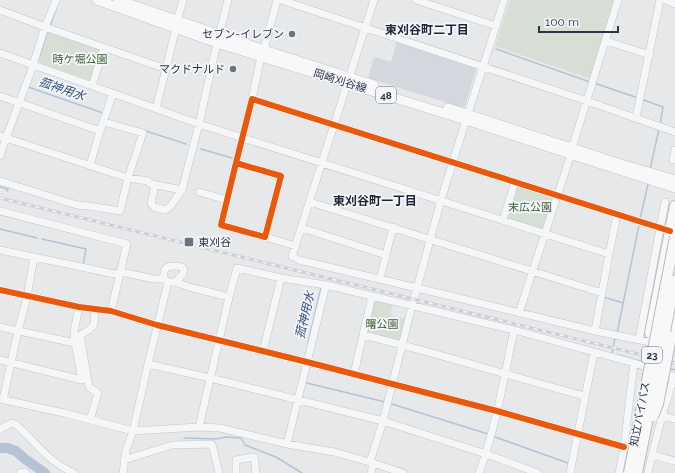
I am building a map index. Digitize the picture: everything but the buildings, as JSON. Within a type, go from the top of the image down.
[{"type":"highway","points":[[639,441],[636,406],[668,232],[675,206]]},
{"type":"highway","name":"知立バイパス","points":[[637,473],[639,441],[668,232]]},
{"type":"highway","name":"知立バイパス","points":[[629,473],[639,441],[675,281]]},
{"type":"highway","points":[[639,441],[658,404],[675,316]]},
{"type":"main road","name":"岡崎刈谷線","points":[[97,0],[572,151],[675,188]]},
{"type":"main road","name":"岡崎刈谷線","points":[[118,0],[177,25]]},
{"type":"main road","name":"岡崎刈谷線","points":[[572,151],[675,180]]},
{"type":"street","points":[[0,156],[3,137],[19,103],[33,66],[45,27],[56,0]]},
{"type":"street","points":[[156,108],[183,0]]},
{"type":"street","points":[[155,185],[151,203],[154,207],[165,210],[170,207],[182,190],[228,0]]},
{"type":"street","points":[[277,0],[260,61],[243,137],[220,225],[296,246]]},
{"type":"street","points":[[281,0],[636,117],[675,132]]},
{"type":"street","points":[[374,0],[292,256],[299,260],[519,313],[595,331],[675,347]]},
{"type":"street","points":[[416,0],[496,26]]},
{"type":"street","points":[[371,473],[372,462],[440,200],[504,0]]},
{"type":"street","points":[[519,313],[572,151],[618,0]]},
{"type":"street","points":[[636,117],[650,55],[660,0]]},
{"type":"street","points":[[666,0],[675,4]]},
{"type":"street","points":[[0,10],[166,69]]},
{"type":"street","points":[[606,41],[650,55]]},
{"type":"street","points":[[92,86],[104,48]]},
{"type":"street","points":[[0,54],[199,124],[609,254]]},
{"type":"street","points":[[90,165],[113,93]]},
{"type":"street","points":[[0,96],[100,132]]},
{"type":"street","points":[[252,99],[557,195],[668,232]]},
{"type":"street","points":[[0,181],[77,205],[120,211],[128,178],[143,133],[104,122]]},
{"type":"street","points":[[3,137],[128,178],[148,181],[151,184],[182,190]]},
{"type":"street","points":[[673,160],[675,150]]},
{"type":"street","points":[[236,163],[281,176],[265,237]]},
{"type":"street","points":[[503,220],[515,182]]},
{"type":"street","points":[[199,192],[227,200]]},
{"type":"street","points":[[310,202],[602,293]]},
{"type":"street","points":[[639,340],[668,232],[665,202]]},
{"type":"street","points":[[0,211],[127,244],[111,311]]},
{"type":"street","points":[[595,331],[617,215]]},
{"type":"street","points":[[380,279],[394,227]]},
{"type":"street","points":[[302,228],[386,255]]},
{"type":"street","points":[[0,250],[115,274],[121,272],[169,281],[229,297]]},
{"type":"street","points":[[34,257],[27,297],[1,399],[64,413],[133,431],[199,427],[220,428],[287,444],[334,452],[372,462],[403,473]]},
{"type":"street","points":[[199,427],[229,297],[238,268],[281,278],[326,285],[514,330],[634,363],[675,377],[662,416],[648,473]]},
{"type":"street","points":[[263,351],[281,278]]},
{"type":"street","points":[[122,473],[126,450],[133,431],[157,325],[169,281]]},
{"type":"street","points":[[287,444],[326,285]]},
{"type":"street","points":[[0,290],[79,307],[111,311],[157,325],[497,411],[624,447]]},
{"type":"street","points":[[354,374],[372,296]]},
{"type":"street","points":[[0,360],[82,380],[74,332],[79,307]]},
{"type":"street","points":[[90,420],[98,393],[89,387],[80,335],[94,325],[95,309]]},
{"type":"street","points":[[0,326],[75,343]]},
{"type":"street","points":[[479,473],[486,454],[497,411],[514,330]]},
{"type":"street","points":[[363,334],[584,396]]},
{"type":"street","points":[[570,473],[584,396],[594,352]]},
{"type":"street","points":[[619,473],[624,447],[634,363]]},
{"type":"street","points":[[148,364],[383,421],[486,454],[538,473]]},
{"type":"street","points":[[662,416],[675,419]]},
{"type":"street","points":[[0,429],[12,423],[15,424],[54,462],[74,473]]},
{"type":"street","points":[[124,460],[172,445],[212,444],[219,473]]},
{"type":"street","points":[[652,454],[675,461]]},
{"type":"street","points":[[236,473],[236,460],[254,457],[256,473]]},
{"type":"street","points":[[20,473],[26,473]]},
{"type":"shaded area","points":[[397,41],[475,67],[476,70],[465,106],[461,107],[368,78],[374,57],[391,62]]},
{"type":"green space","points":[[510,0],[616,0],[591,79],[495,46]]},
{"type":"green space","name":"時ケ堀公園","points":[[49,31],[101,48],[92,79],[89,80],[38,62]]},
{"type":"green space","name":"末広公園","points":[[516,184],[554,197],[543,230],[506,218]]},
{"type":"green space","name":"曙公園","points":[[374,299],[393,304],[390,315],[405,319],[399,340],[366,333]]},
{"type":"waterway","name":"菰神用水","points":[[51,24],[56,9]]},
{"type":"waterway","name":"菰神用水","points":[[40,55],[48,30]]},
{"type":"waterway","points":[[496,49],[590,82]]},
{"type":"waterway","points":[[594,83],[638,98]]},
{"type":"waterway","name":"菰神用水","points":[[28,86],[103,113]]},
{"type":"waterway","points":[[641,99],[663,107],[660,125]]},
{"type":"waterway","points":[[650,170],[659,129]]},
{"type":"waterway","name":"菰神用水","points":[[146,131],[186,144]]},
{"type":"waterway","name":"菰神用水","points":[[201,149],[232,158]]},
{"type":"waterway","points":[[640,219],[648,184]]},
{"type":"waterway","points":[[0,187],[8,189],[7,191]]},
{"type":"waterway","points":[[617,333],[639,225]]},
{"type":"waterway","points":[[0,229],[37,238]]},
{"type":"waterway","points":[[42,239],[86,249],[83,265]]},
{"type":"waterway","name":"菰神用水","points":[[308,343],[320,287]]},
{"type":"waterway","points":[[604,297],[623,303]]},
{"type":"waterway","points":[[612,354],[615,338]]},
{"type":"waterway","points":[[618,355],[647,363]]},
{"type":"waterway","points":[[668,368],[675,370]]},
{"type":"waterway","name":"菰神用水","points":[[307,383],[385,402]]},
{"type":"waterway","name":"菰神用水","points":[[392,404],[488,434]]},
{"type":"waterway","name":"菰神用水","points":[[495,437],[568,463]]},
{"type":"waterway","points":[[184,438],[241,438],[245,445],[276,457],[302,473]]},
{"type":"waterway","points":[[0,448],[7,448],[16,451],[45,473]]},
{"type":"railway","points":[[0,198],[675,363]]},
{"type":"cycle path","points":[[236,163],[221,225],[265,237],[281,176],[236,163],[252,99],[670,231]]},
{"type":"cycle path","points":[[0,290],[79,307],[111,311],[157,325],[497,411],[624,447]]},
{"type":"place","name":"セブン-イレブン","points":[[292,34]]},
{"type":"place","name":"マクドナルド","points":[[233,69]]},
{"type":"place","name":"東刈谷","points":[[189,242]]},
{"type":"district","name":"東刈谷町二丁目","points":[[427,30]]},
{"type":"district","name":"東刈谷町一丁目","points":[[375,201]]}]
